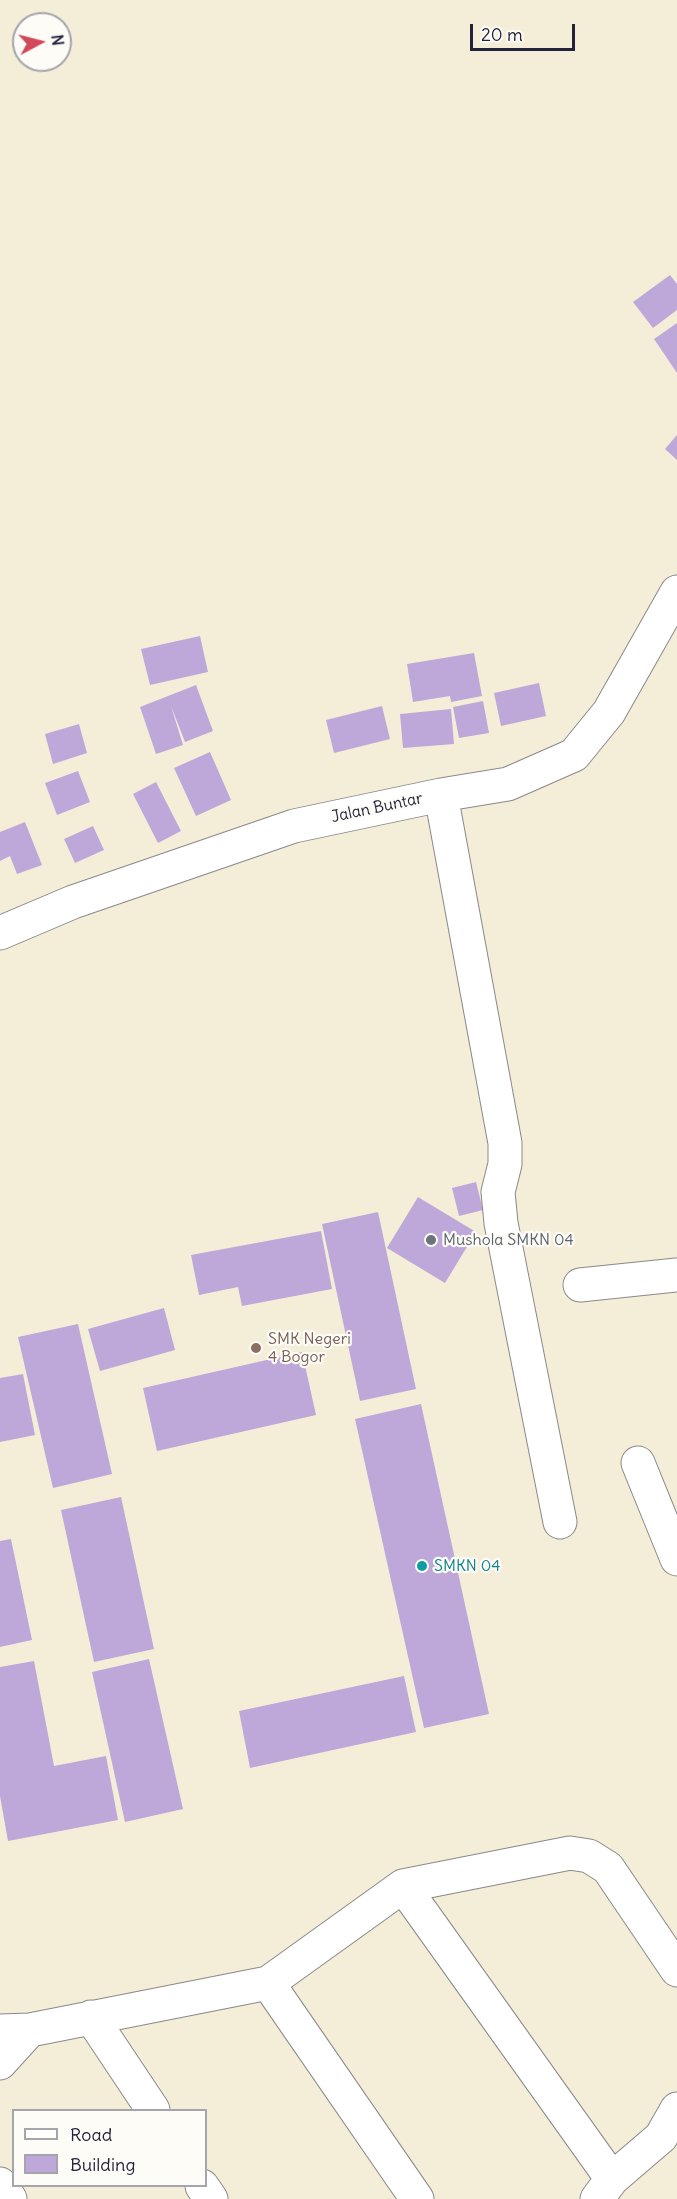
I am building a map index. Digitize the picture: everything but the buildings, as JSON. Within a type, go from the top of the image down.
[{"type":"street","name":"Jalan Buntar","points":[[0,933],[73,902],[294,826],[441,795],[508,784],[574,755],[609,712],[677,592]]},
{"type":"street","points":[[441,795],[505,1143],[505,1164],[498,1192],[501,1224],[560,1522]]},
{"type":"street","points":[[580,1285],[677,1275]]},
{"type":"street","points":[[638,1463],[677,1559]]},
{"type":"street","points":[[0,2064],[15,2030],[268,1983],[404,1886],[551,1855],[570,1853],[589,1856],[608,1868],[677,1970]]},
{"type":"street","points":[[404,1886],[604,2189],[661,2137],[677,2109]]},
{"type":"street","points":[[268,1983],[417,2199]]},
{"type":"street","points":[[91,2017],[152,2109]]},
{"type":"street","points":[[0,2184],[10,2199]]},
{"type":"place","name":"Mushola SMKN 04","points":[[431,1240]]},
{"type":"place","name":"SMK Negeri 4 Bogor","points":[[256,1348]]},
{"type":"place","name":"SMKN 04","points":[[422,1566]]}]
